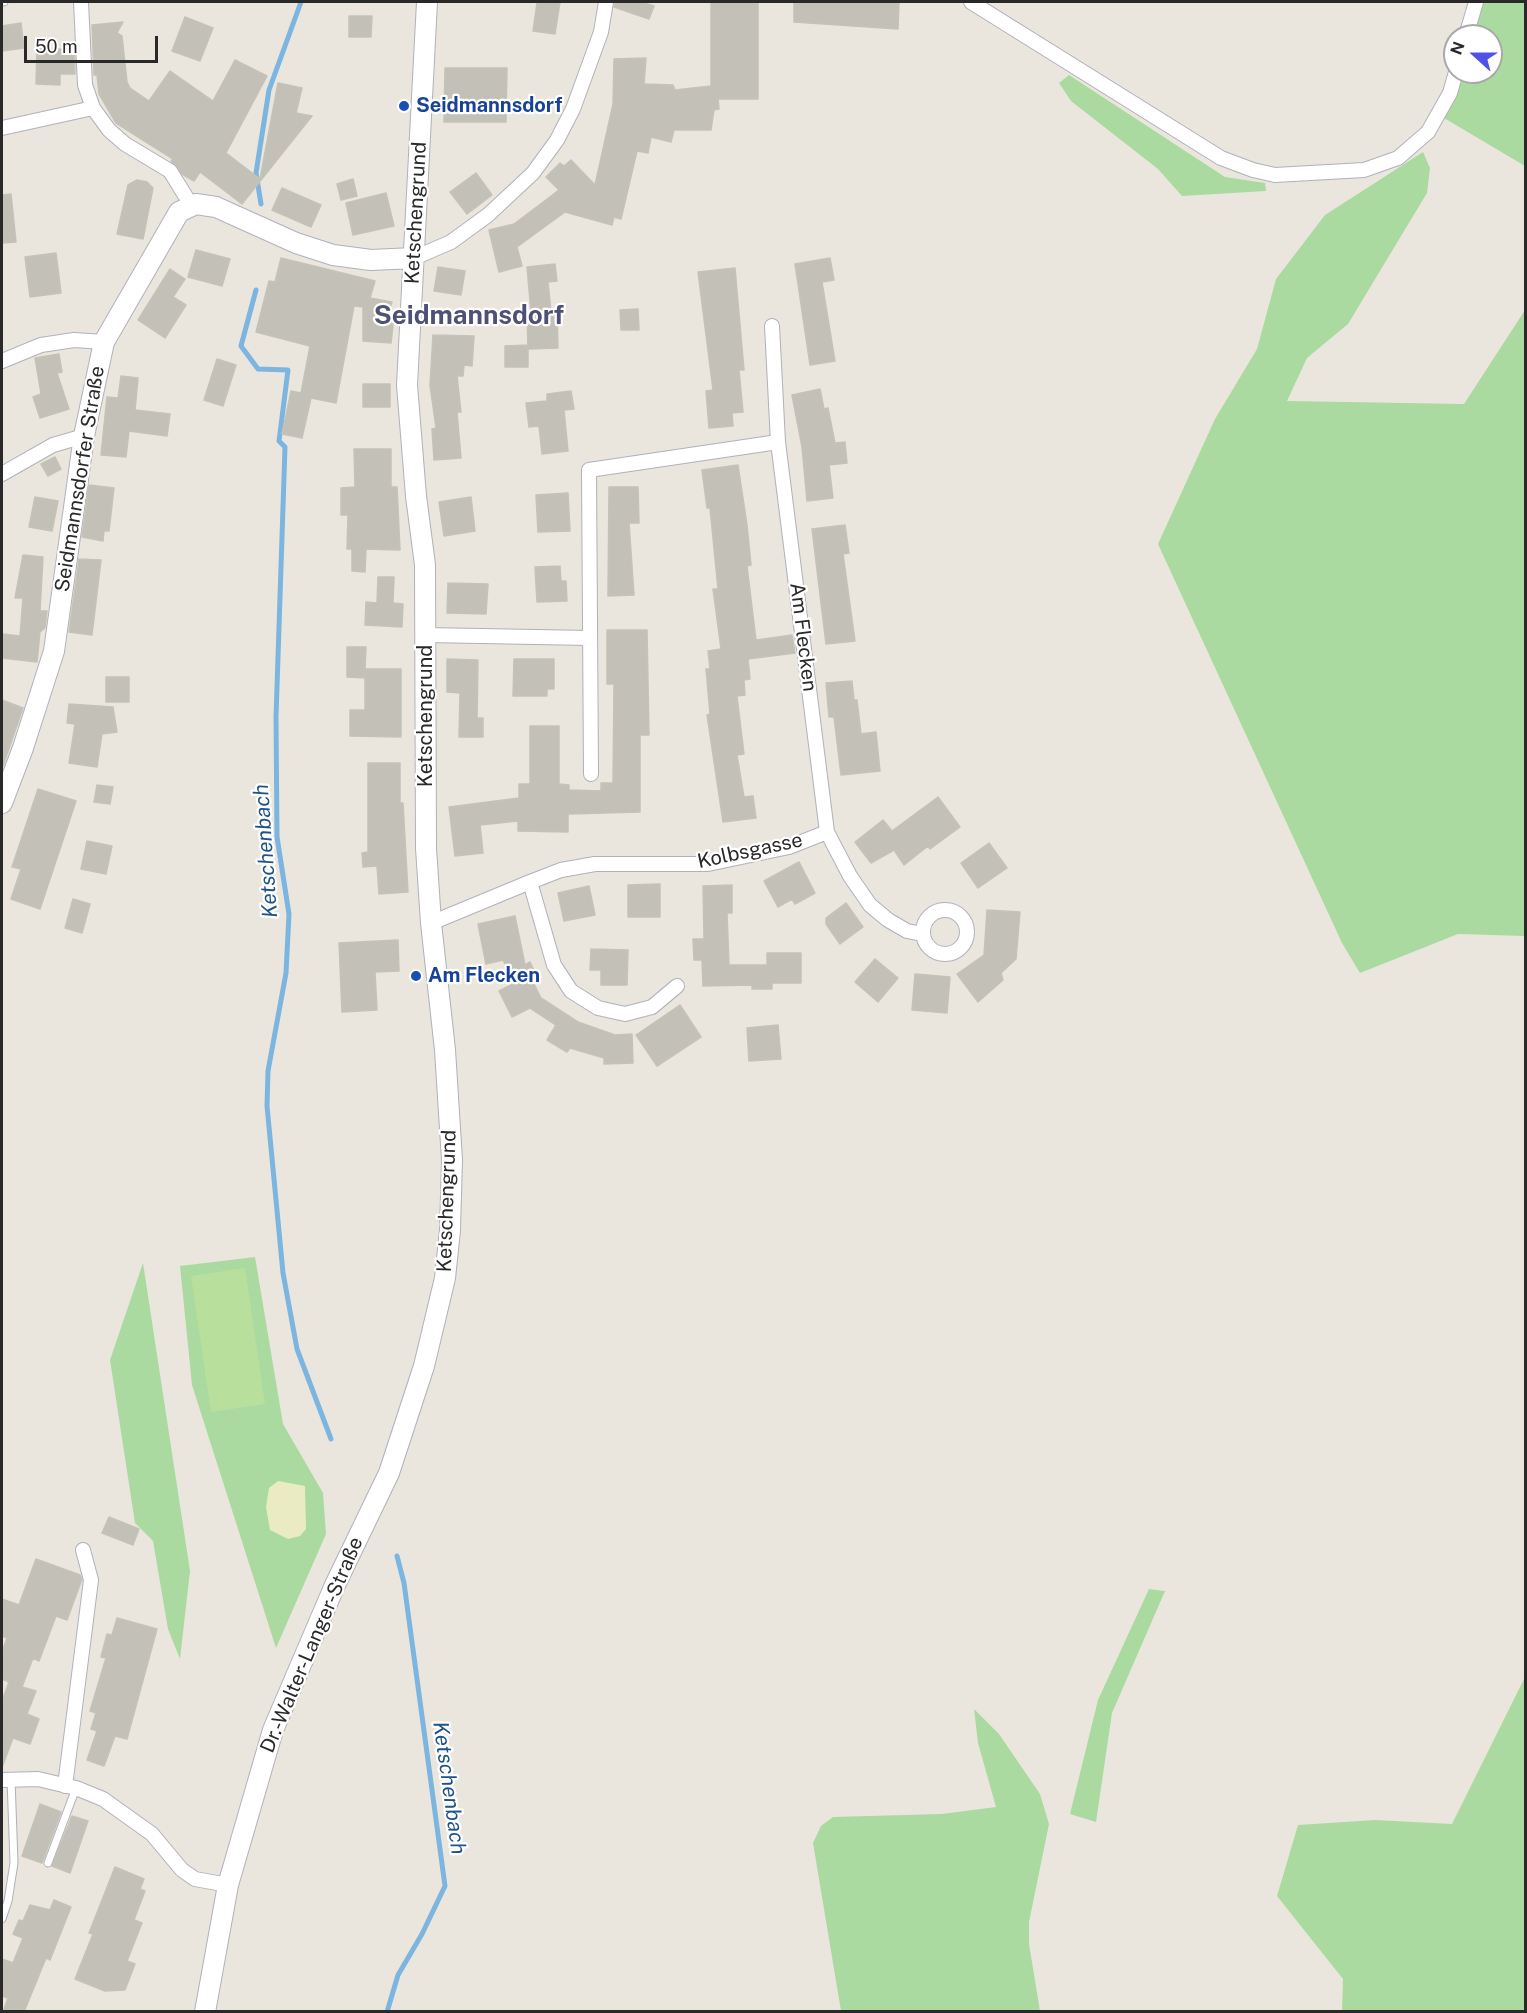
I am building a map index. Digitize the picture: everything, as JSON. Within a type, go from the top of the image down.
[{"type":"street","points":[[81,2],[86,85],[93,108],[109,130],[125,144],[170,171],[191,205],[216,207],[296,243],[333,255],[371,260],[414,258],[451,242],[488,215],[533,173],[556,140],[587,76],[601,32],[606,2]]},
{"type":"street","name":"Ketschengrund","points":[[405,1425],[424,1366],[445,1278],[450,1230],[452,1161],[446,1050],[431,923],[426,848],[425,565],[407,401],[427,2]]},
{"type":"street","points":[[971,2],[1221,158],[1252,170],[1275,175],[1364,171],[1398,158],[1428,132],[1450,93],[1453,84]]},
{"type":"street","points":[[1470,24],[1476,2]]},
{"type":"street","points":[[2,128],[93,108]]},
{"type":"street","name":"Seidmannsdorfer Straße","points":[[2,803],[23,748],[54,651],[84,436],[104,342],[173,221],[179,212],[191,205]]},
{"type":"street","name":"Am Flecken","points":[[772,326],[778,442],[827,832]]},
{"type":"street","points":[[2,361],[41,345],[74,340],[104,342]]},
{"type":"street","points":[[2,474],[53,445],[84,436]]},
{"type":"street","points":[[591,774],[589,470],[778,442]]},
{"type":"street","points":[[426,635],[590,638]]},
{"type":"street","name":"Kolbsgasse","points":[[431,923],[561,870],[595,864],[708,864],[789,846],[827,832],[850,876],[870,904],[888,920],[907,931],[922,934]]},
{"type":"street","points":[[530,882],[554,965],[571,991],[598,1008],[625,1014],[652,1007],[677,986]]},
{"type":"street","name":"Dr.-Walter-Langer-Straße","points":[[205,2012],[228,1885],[273,1731],[335,1585],[388,1473],[405,1425]]},
{"type":"street","points":[[70,1787],[91,1580],[83,1550]]},
{"type":"street","points":[[6,1779],[38,1779],[70,1787],[119,1808],[152,1834],[182,1870],[195,1879],[228,1885]]},
{"type":"lane","points":[[2,1919],[8,1901],[14,1863],[6,1779]]},
{"type":"lane","points":[[48,1863],[70,1787]]},
{"type":"green space","points":[[1471,2],[1525,2],[1525,166],[1444,118],[1452,84],[1503,84],[1503,24],[1466,24]]},
{"type":"green space","points":[[1069,75],[1225,177],[1265,183],[1266,191],[1182,196],[1158,169],[1071,101],[1059,83]]},
{"type":"green space","points":[[1423,152],[1430,168],[1427,193],[1348,324],[1307,358],[1287,401],[1464,404],[1525,310],[1525,936],[1458,934],[1360,973],[1342,943],[1158,544],[1215,419],[1257,349],[1276,279],[1325,215]]},
{"type":"green space","points":[[255,1257],[283,1424],[323,1493],[326,1534],[276,1648],[192,1385],[180,1266]]},
{"type":"green space","points":[[143,1263],[190,1571],[180,1659],[168,1629],[153,1541],[135,1523],[110,1360]]},
{"type":"green space","points":[[245,1268],[265,1404],[211,1412],[191,1276]]},
{"type":"green space","points":[[1149,1589],[1165,1591],[1112,1713],[1096,1822],[1070,1814],[1098,1700]]},
{"type":"green space","points":[[1525,1677],[1525,2011],[1342,2011],[1343,1979],[1277,1896],[1298,1825],[1375,1820],[1452,1824]]},
{"type":"green space","points":[[974,1709],[999,1734],[1040,1794],[1049,1824],[1029,1922],[1029,1944],[1040,2011],[841,2011],[813,1843],[821,1826],[833,1817],[942,1814],[996,1807],[978,1743]]},
{"type":"sand","points":[[278,1481],[305,1486],[306,1529],[300,1536],[288,1539],[270,1530],[266,1507],[269,1488]]},
{"type":"building","points":[[545,2],[560,2],[555,34],[533,31],[537,3],[545,4]]},
{"type":"building","points":[[615,2],[641,2],[654,6],[649,19],[614,7]]},
{"type":"building","points":[[711,2],[758,2],[758,99],[718,99],[719,109],[714,110],[711,130],[674,130],[671,142],[651,137],[648,153],[637,151],[621,219],[614,217],[612,225],[565,212],[517,247],[522,266],[499,272],[489,230],[514,224],[559,190],[546,177],[560,163],[564,166],[571,160],[595,185],[613,104],[614,59],[646,58],[644,84],[673,85],[675,90],[711,86]]},
{"type":"building","points":[[794,2],[899,2],[898,29],[794,22]]},
{"type":"building","points":[[349,16],[372,16],[371,37],[349,37]]},
{"type":"building","points":[[185,17],[213,28],[200,61],[172,51]]},
{"type":"building","points":[[123,22],[117,33],[122,36],[127,82],[130,88],[149,101],[170,71],[213,101],[235,60],[267,76],[226,153],[260,179],[278,83],[302,88],[296,113],[312,116],[242,204],[200,172],[194,181],[182,174],[171,161],[173,159],[116,123],[99,94],[97,75],[94,75],[92,25]]},
{"type":"building","points":[[21,23],[24,48],[2,51],[2,26]]},
{"type":"building","points":[[37,49],[74,49],[75,74],[60,74],[60,85],[36,84]]},
{"type":"building","points":[[445,68],[507,68],[506,122],[444,122]]},
{"type":"building","points":[[476,173],[492,195],[467,214],[450,192]]},
{"type":"building","points":[[353,179],[357,196],[341,200],[337,184]]},
{"type":"building","points":[[137,180],[147,182],[153,188],[143,239],[117,234],[128,185]]},
{"type":"building","points":[[282,188],[321,205],[311,227],[272,210]]},
{"type":"building","points":[[386,193],[394,226],[353,235],[346,203]]},
{"type":"building","points":[[11,194],[16,242],[2,243],[2,195]]},
{"type":"building","points":[[196,250],[230,259],[222,286],[188,277]]},
{"type":"building","points":[[56,253],[61,293],[30,297],[25,257]]},
{"type":"building","points":[[281,258],[375,281],[370,298],[392,302],[387,317],[394,316],[391,343],[363,341],[363,307],[354,306],[336,403],[311,398],[302,438],[282,434],[291,391],[301,393],[310,346],[256,332],[269,281],[275,282]]},
{"type":"building","points":[[830,258],[834,280],[822,282],[835,361],[810,365],[795,264]]},
{"type":"building","points":[[555,264],[557,281],[548,282],[551,312],[557,311],[558,348],[528,349],[527,312],[531,312],[527,267]]},
{"type":"building","points":[[438,267],[465,271],[461,295],[434,291]]},
{"type":"building","points":[[735,268],[744,370],[739,370],[743,412],[732,413],[733,426],[709,428],[706,391],[713,390],[698,272]]},
{"type":"building","points":[[170,269],[185,279],[173,297],[186,305],[165,338],[138,320]]},
{"type":"building","points":[[638,309],[639,330],[621,330],[620,310]]},
{"type":"building","points":[[433,335],[474,336],[472,366],[464,365],[463,376],[457,376],[461,412],[457,412],[461,458],[434,460],[432,429],[436,428],[430,385]]},
{"type":"building","points":[[528,345],[528,367],[505,367],[505,346]]},
{"type":"building","points":[[59,354],[62,372],[57,373],[69,409],[40,418],[33,397],[41,394],[35,358]]},
{"type":"building","points":[[217,359],[236,365],[223,406],[204,400]]},
{"type":"building","points":[[121,376],[138,378],[135,410],[170,414],[167,436],[129,431],[126,457],[101,455],[107,397],[118,398]]},
{"type":"building","points":[[363,384],[390,384],[390,407],[363,407]]},
{"type":"building","points":[[820,389],[824,409],[828,408],[835,443],[845,442],[847,463],[829,465],[833,498],[807,501],[802,447],[792,395]]},
{"type":"building","points":[[571,391],[574,409],[564,410],[568,451],[542,454],[539,426],[529,427],[526,403],[547,401],[547,394]]},
{"type":"building","points":[[354,449],[391,449],[391,487],[397,487],[400,550],[366,549],[365,572],[352,571],[352,549],[347,549],[348,515],[341,515],[341,488],[355,487]]},
{"type":"building","points":[[55,457],[61,469],[48,476],[41,464]]},
{"type":"building","points":[[738,465],[747,525],[751,565],[747,566],[756,640],[792,635],[795,653],[748,659],[750,679],[744,680],[745,695],[737,696],[744,754],[737,755],[744,797],[753,796],[756,818],[723,822],[707,715],[710,714],[706,669],[710,669],[708,651],[721,649],[713,589],[718,589],[710,508],[707,508],[702,470]]},
{"type":"building","points":[[89,485],[114,488],[109,531],[104,531],[103,541],[82,537]]},
{"type":"building","points":[[609,487],[638,487],[639,523],[629,523],[634,595],[608,596]]},
{"type":"building","points":[[568,493],[570,531],[538,532],[536,495]]},
{"type":"building","points":[[35,497],[58,501],[52,531],[29,527]]},
{"type":"building","points":[[471,497],[475,531],[444,536],[439,502]]},
{"type":"building","points":[[845,525],[849,553],[843,554],[855,641],[826,644],[812,529]]},
{"type":"building","points":[[23,555],[43,557],[40,611],[47,611],[45,628],[40,632],[37,662],[2,658],[2,634],[20,636],[23,598],[15,598]]},
{"type":"building","points":[[79,559],[101,560],[92,635],[69,632]]},
{"type":"building","points":[[560,566],[561,581],[566,581],[567,601],[537,602],[535,567]]},
{"type":"building","points":[[378,577],[394,577],[393,603],[403,604],[402,627],[365,625],[366,602],[377,603]]},
{"type":"building","points":[[448,583],[488,584],[486,614],[447,613]]},
{"type":"building","points":[[607,630],[647,630],[649,735],[640,735],[640,812],[568,814],[568,832],[518,831],[518,821],[480,825],[483,853],[455,856],[449,807],[519,798],[519,784],[530,784],[530,726],[559,726],[559,784],[569,785],[569,790],[601,791],[601,783],[613,783],[614,684],[607,684]]},
{"type":"building","points":[[347,647],[366,647],[365,669],[401,669],[401,737],[350,736],[350,710],[365,710],[365,678],[347,677]]},
{"type":"building","points":[[447,659],[478,660],[477,718],[483,718],[483,737],[459,737],[460,693],[447,692]]},
{"type":"building","points":[[514,659],[554,659],[554,689],[547,689],[547,696],[513,696]]},
{"type":"building","points":[[106,677],[129,677],[129,702],[106,702]]},
{"type":"building","points":[[852,681],[861,734],[876,732],[880,771],[841,775],[834,717],[829,717],[826,683]]},
{"type":"building","points":[[2,700],[23,708],[3,766],[2,766]]},
{"type":"building","points":[[69,704],[113,707],[117,732],[102,734],[97,767],[69,763],[75,724],[67,723]]},
{"type":"building","points":[[368,763],[400,763],[400,803],[403,803],[408,892],[379,894],[377,866],[363,867],[362,853],[368,852]]},
{"type":"building","points":[[97,785],[113,787],[110,804],[94,802]]},
{"type":"building","points":[[38,789],[76,801],[40,909],[11,899],[21,869],[12,867]]},
{"type":"building","points":[[938,797],[960,827],[930,849],[928,846],[904,865],[894,850],[871,863],[855,842],[883,820],[892,831]]},
{"type":"building","points":[[87,841],[112,846],[106,874],[81,869]]},
{"type":"building","points":[[989,843],[1007,868],[978,888],[961,863]]},
{"type":"building","points":[[799,862],[815,893],[795,904],[792,899],[778,907],[764,881]]},
{"type":"building","points":[[660,884],[660,917],[628,917],[628,885]]},
{"type":"building","points":[[732,885],[732,913],[727,913],[729,965],[767,965],[767,953],[801,953],[801,983],[772,983],[772,989],[752,989],[752,985],[703,986],[702,960],[694,960],[693,939],[704,939],[703,886]]},
{"type":"building","points":[[589,886],[595,915],[564,921],[558,893]]},
{"type":"building","points":[[73,899],[90,904],[82,933],[65,928]]},
{"type":"building","points":[[846,903],[863,927],[840,944],[826,924],[826,918]]},
{"type":"building","points":[[987,910],[1020,912],[1016,959],[1001,973],[1003,980],[978,1002],[957,974],[984,955]]},
{"type":"building","points":[[515,916],[525,965],[530,962],[538,979],[533,982],[541,998],[578,1022],[615,1035],[632,1034],[633,1063],[604,1064],[604,1058],[570,1048],[567,1052],[547,1040],[556,1025],[530,1008],[512,1017],[499,991],[515,983],[503,960],[486,964],[478,924]]},
{"type":"building","points":[[398,940],[399,971],[375,972],[377,1010],[342,1012],[339,943]]},
{"type":"building","points":[[591,949],[628,950],[627,985],[601,985],[601,970],[590,970]]},
{"type":"building","points":[[875,959],[898,978],[878,1002],[855,982]]},
{"type":"building","points":[[915,974],[950,977],[947,1013],[912,1010]]},
{"type":"building","points":[[680,1005],[701,1037],[657,1066],[636,1035]]},
{"type":"building","points":[[778,1025],[781,1059],[749,1061],[747,1028]]},
{"type":"building","points":[[109,1517],[139,1529],[133,1545],[102,1533]]},
{"type":"building","points":[[36,1559],[80,1575],[82,1579],[67,1620],[56,1616],[39,1661],[33,1658],[22,1687],[36,1691],[27,1714],[39,1719],[30,1744],[13,1738],[3,1765],[2,1701],[9,1682],[2,1679],[2,1652],[7,1638],[2,1636],[2,1599],[19,1605]]},
{"type":"building","points":[[117,1618],[157,1629],[127,1739],[115,1736],[104,1766],[87,1760],[97,1731],[91,1729],[96,1713],[90,1711],[106,1658],[101,1657],[107,1634],[112,1635]]},
{"type":"building","points":[[40,1804],[61,1812],[42,1863],[22,1856]]},
{"type":"building","points":[[72,1816],[88,1821],[70,1873],[52,1866]]},
{"type":"building","points":[[115,1867],[144,1879],[140,1889],[145,1891],[134,1920],[142,1923],[127,1961],[135,1964],[125,1990],[105,1991],[75,1979],[93,1934],[89,1933]]},
{"type":"building","points":[[54,1900],[71,1907],[50,1960],[46,1958],[24,2012],[3,2012],[8,1998],[2,1996],[2,1959],[13,1963],[23,1938],[13,1934],[19,1920],[23,1921],[30,1905],[50,1910]]},
{"type":"waterway","name":"Ketschenbach","points":[[261,204],[256,173],[269,90],[301,2]]},
{"type":"waterway","name":"Ketschenbach","points":[[256,290],[241,346],[258,369],[288,370],[279,441],[285,447],[276,717],[277,837],[289,914],[286,973],[268,1071],[267,1106],[283,1273],[297,1349],[331,1439]]},
{"type":"waterway","name":"Ketschenbach","points":[[387,2012],[398,1975],[422,1934],[445,1886],[404,1583],[397,1556]]},
{"type":"place","name":"Seidmannsdorf","points":[[404,106]]},
{"type":"place","name":"Am Flecken","points":[[416,976]]},
{"type":"district","name":"Seidmannsdorf","points":[[469,316]]}]
